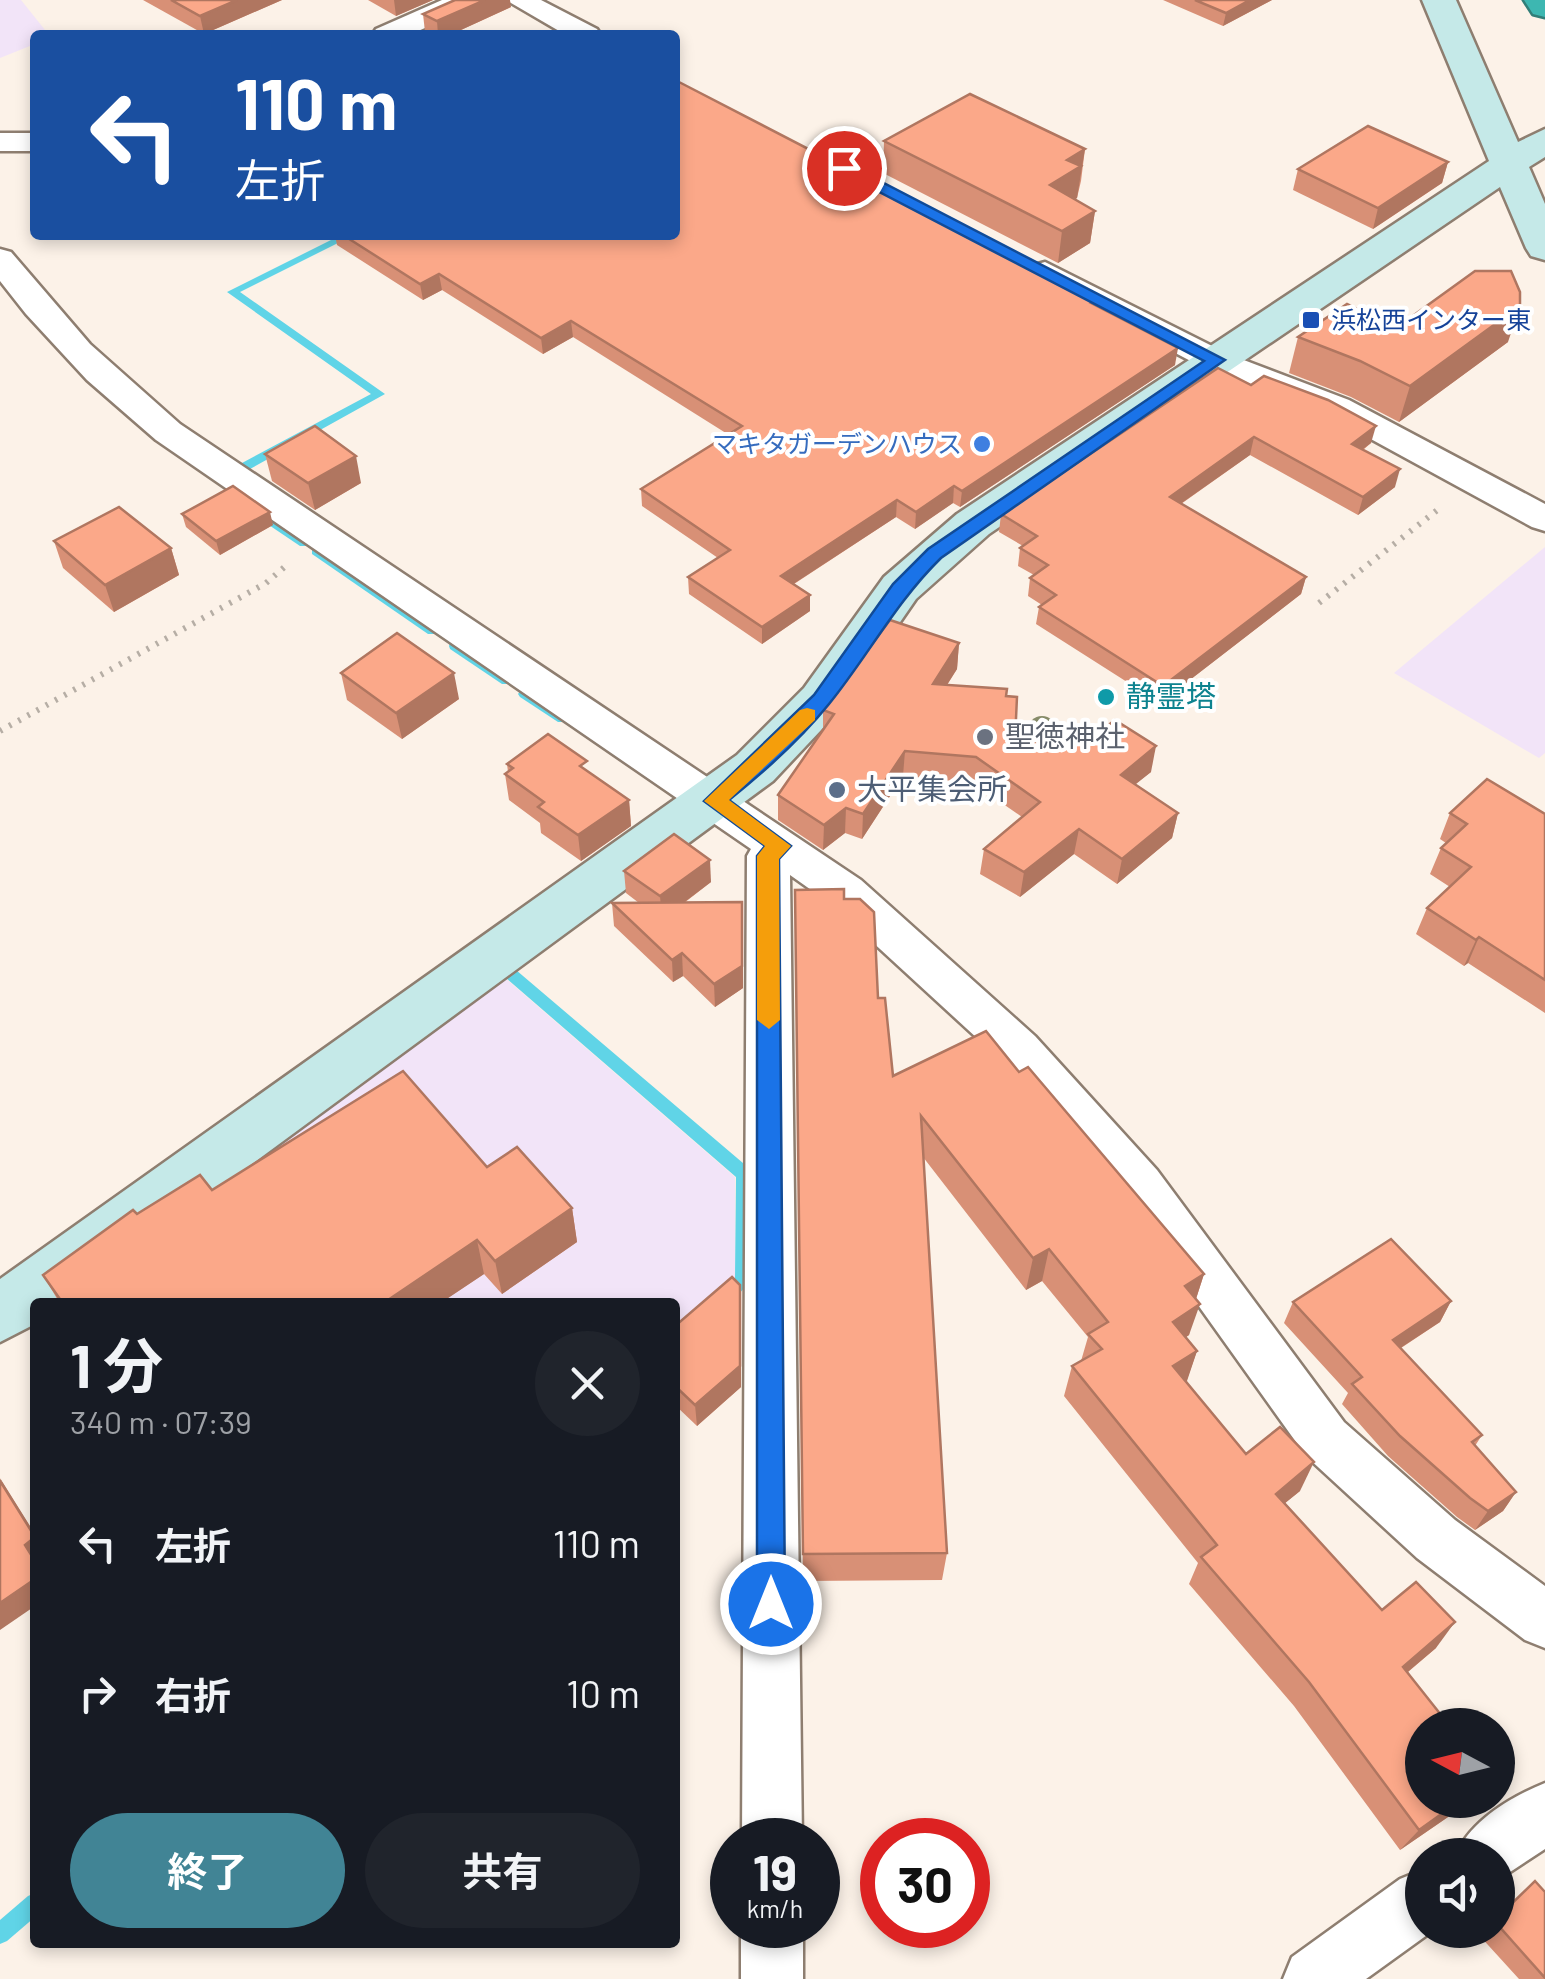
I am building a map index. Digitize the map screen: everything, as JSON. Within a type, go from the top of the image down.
[{"type":"highway","points":[[1542,0],[1545,7]]},
{"type":"street","points":[[397,30],[465,0]]},
{"type":"street","points":[[520,0],[578,30]]},
{"type":"street","points":[[1438,0],[1527,152],[1545,248]]},
{"type":"street","points":[[0,142],[30,142]]},
{"type":"street","points":[[0,1314],[714,801],[766,757],[821,700],[900,588],[934,554],[1527,152]]},
{"type":"street","points":[[0,259],[60,336],[168,432],[846,892],[1020,1049],[1140,1185],[1324,1440],[1436,1539],[1545,1620]]},
{"type":"street","points":[[1024,261],[1216,360],[1337,407],[1545,519]]},
{"type":"street","points":[[772,1818],[768,856],[780,846]]},
{"type":"street","points":[[1510,1838],[1545,1813]]},
{"type":"street","points":[[1314,1979],[1405,1913]]},
{"type":"street","points":[[772,1948],[772,1979]]},
{"type":"path","points":[[1319,603],[1474,481]]},
{"type":"path","points":[[0,731],[266,583],[301,552]]},
{"type":"shaded area","points":[[0,0],[21,0],[45,30],[30,30],[30,46],[0,58]]},
{"type":"shaded area","points":[[1545,547],[1545,753],[1539,758],[1394,673]]},
{"type":"shaded area","points":[[505,978],[735,1177],[735,1278],[680,1326],[680,1298],[65,1298]]},
{"type":"building","points":[[171,0],[237,0],[200,16]]},
{"type":"building","points":[[455,0],[485,0],[437,21],[423,14]]},
{"type":"building","points":[[1195,0],[1250,0],[1226,13]]},
{"type":"building","points":[[680,83],[1098,299],[1091,303],[1178,348],[962,491],[954,486],[916,512],[897,500],[781,576],[810,595],[762,627],[688,577],[730,550],[641,489],[742,426],[571,321],[541,338],[439,274],[420,284],[351,240],[680,240]]},
{"type":"building","points":[[970,94],[1085,149],[1067,160],[1081,166],[1050,185],[1095,211],[1062,231],[884,141]]},
{"type":"building","points":[[1368,126],[1448,162],[1378,208],[1298,169]]},
{"type":"building","points":[[1475,271],[1511,271],[1520,292],[1520,306],[1410,386],[1298,337],[1347,304],[1396,328]]},
{"type":"building","points":[[1218,368],[1251,385],[1264,376],[1328,400],[1376,426],[1352,444],[1400,469],[1363,497],[1254,437],[1170,497],[1306,577],[1163,686],[1039,607],[1056,595],[1030,578],[1048,565],[1020,548],[1037,536],[1001,514]]},
{"type":"building","points":[[315,426],[356,456],[308,483],[265,454]]},
{"type":"building","points":[[233,486],[270,512],[216,541],[182,514]]},
{"type":"building","points":[[119,507],[171,548],[105,585],[54,541]]},
{"type":"building","points":[[890,620],[959,643],[933,684],[1007,689],[1006,696],[1017,697],[1015,740],[1082,745],[1115,720],[1156,746],[1121,775],[1178,813],[1122,859],[1079,829],[1024,872],[984,849],[1040,802],[976,757],[905,751],[863,814],[846,808],[824,825],[778,795],[834,714],[823,710]]},
{"type":"building","points":[[397,633],[454,673],[396,713],[341,673]]},
{"type":"building","points":[[548,734],[587,761],[580,766],[629,800],[578,835],[538,807],[544,802],[505,774],[513,768],[507,764]]},
{"type":"building","points":[[1487,779],[1545,814],[1545,980],[1427,908],[1471,867],[1441,848],[1467,824],[1450,813]]},
{"type":"building","points":[[674,834],[710,860],[660,896],[624,871]]},
{"type":"building","points":[[844,889],[844,899],[860,899],[874,912],[878,998],[885,998],[893,1076],[986,1031],[1019,1072],[1028,1067],[1204,1274],[1185,1286],[1200,1304],[1173,1322],[1197,1351],[1173,1366],[1246,1454],[1280,1427],[1314,1462],[1276,1494],[1382,1610],[1416,1582],[1455,1622],[1403,1667],[1436,1708],[1405,1708],[1405,1811],[1309,1682],[1201,1557],[1217,1545],[1072,1366],[1102,1349],[1088,1334],[1108,1322],[1049,1249],[1033,1258],[921,1116],[947,1553],[803,1554],[795,890]]},
{"type":"building","points":[[742,902],[742,966],[714,984],[682,953],[672,960],[612,903]]},
{"type":"building","points":[[403,1071],[487,1167],[517,1147],[572,1208],[495,1261],[477,1240],[391,1298],[59,1298],[43,1275],[133,1210],[137,1214],[200,1175],[212,1190]]},
{"type":"building","points":[[1391,1239],[1451,1301],[1393,1340],[1482,1435],[1472,1442],[1516,1492],[1488,1511],[1400,1436],[1352,1384],[1362,1377],[1293,1302]]},
{"type":"building","points":[[732,1277],[740,1285],[740,1366],[695,1405],[680,1391],[680,1322]]},
{"type":"building","points":[[0,1481],[30,1529],[30,1541],[25,1545],[30,1553],[30,1582],[0,1603]]},
{"type":"building","points":[[1410,1818],[1436,1818],[1419,1830]]},
{"type":"building","points":[[1535,1881],[1545,1892],[1545,1978],[1515,1944],[1515,1900]]},
{"type":"waterway","points":[[246,466],[379,394],[232,292],[339,240]]},
{"type":"waterway","points":[[255,510],[304,543]]},
{"type":"waterway","points":[[316,551],[433,631]]},
{"type":"waterway","points":[[455,646],[507,681]]},
{"type":"waterway","points":[[525,694],[563,719]]},
{"type":"waterway","points":[[511,974],[744,1174],[743,1281],[726,1296]]},
{"type":"waterway","points":[[0,1934],[30,1907]]},
{"type":"slow traffic","points":[[769,1020],[768,856],[780,846],[714,801],[755,768],[807,715]]},
{"type":"place","name":"浜松西インター東","points":[[1311,320]]},
{"type":"place","name":"マキタガーデンハウス","points":[[982,444]]},
{"type":"place","name":"静霊塔","points":[[1106,697]]},
{"type":"place","name":"聖徳神社","points":[[985,737]]},
{"type":"place","name":"大平集会所","points":[[837,790]]},
{"type":"route","points":[[771,1604],[768,856],[780,846],[714,801],[755,768],[821,700],[900,588],[934,554],[1216,360],[844,168]]}]
